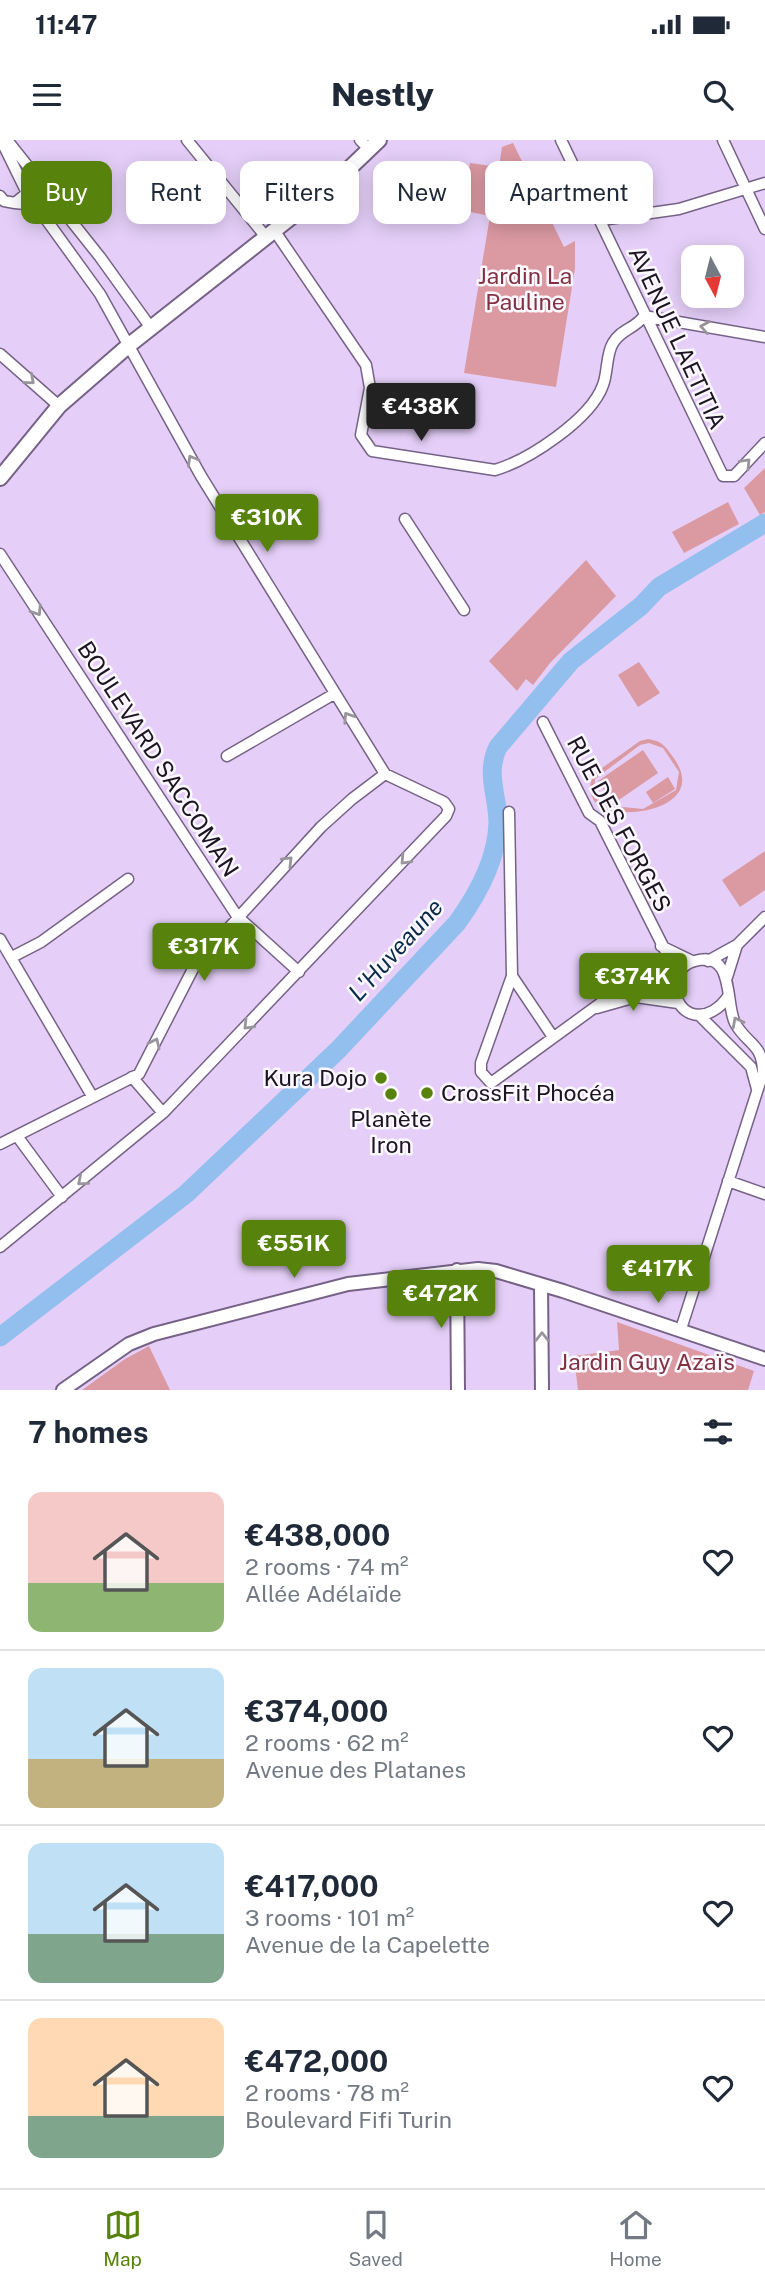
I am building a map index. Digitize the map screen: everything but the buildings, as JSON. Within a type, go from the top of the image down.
[{"type":"main road","points":[[0,478],[59,406],[128,346],[332,185],[369,143]]},
{"type":"street","points":[[1,140],[21,181]]},
{"type":"street","points":[[7,140],[100,257],[151,328]]},
{"type":"street","points":[[187,140],[270,233],[366,365],[370,388],[362,435],[372,451],[495,470],[515,463],[590,409],[603,385],[610,346],[621,331],[638,325],[644,316],[765,337]]},
{"type":"street","name":"AVENUE LAETITIA","points":[[561,140],[572,161]]},
{"type":"street","points":[[723,140],[765,229]]},
{"type":"street","points":[[653,213],[679,209],[765,183]]},
{"type":"street","points":[[0,196],[4,201],[21,204]]},
{"type":"street","points":[[15,203],[21,198]]},
{"type":"street","points":[[0,1247],[163,1113],[446,816],[449,809],[444,802],[385,774],[201,476],[83,267],[50,224]]},
{"type":"street","name":"AVENUE LAETITIA","points":[[603,224],[644,316],[723,476],[734,475],[765,443]]},
{"type":"street","points":[[0,354],[59,406]]},
{"type":"street","points":[[405,519],[464,610]]},
{"type":"street","name":"BOULEVARD SACCOMAN","points":[[0,554],[237,916],[299,972]]},
{"type":"street","points":[[227,756],[334,694]]},
{"type":"street","name":"RUE DES FORGES","points":[[543,722],[589,813],[600,821],[676,979]]},
{"type":"street","points":[[0,1144],[143,1069],[195,965],[321,827],[385,774]]},
{"type":"street","points":[[509,812],[512,976],[481,1063],[481,1072],[491,1083],[631,981],[641,977],[676,979]]},
{"type":"street","points":[[12,957],[41,942],[128,879]]},
{"type":"street","points":[[708,961],[737,945],[765,917]]},
{"type":"street","points":[[0,939],[92,1096]]},
{"type":"street","name":"RUE DES FORGES","points":[[661,945],[692,961]]},
{"type":"street","points":[[681,1329],[763,1073],[762,1055],[735,1022],[729,995],[727,977],[737,945]]},
{"type":"street","points":[[678,1003],[676,979],[692,961],[708,961],[720,966],[727,977]]},
{"type":"street","points":[[512,976],[553,1037]]},
{"type":"street","points":[[653,998],[653,989],[658,979]]},
{"type":"street","points":[[587,1012],[636,997],[678,1003],[691,1013],[699,1015],[711,1014],[721,1007],[729,995]]},
{"type":"street","points":[[699,1015],[751,1067],[757,1090]]},
{"type":"street","points":[[736,1052],[750,1057],[762,1055]]},
{"type":"street","points":[[132,1077],[163,1113]]},
{"type":"street","points":[[16,1136],[62,1197]]},
{"type":"street","points":[[728,1181],[765,1194]]},
{"type":"street","points":[[63,1390],[129,1344],[154,1334],[348,1284],[457,1270],[496,1271],[681,1329],[765,1359]]},
{"type":"street","points":[[457,1270],[458,1390]]},
{"type":"street","points":[[541,1285],[542,1390]]},
{"type":"green space","name":"Jardin La Pauline","points":[[513,143],[522,161],[500,161],[502,147]]},
{"type":"green space","name":"Jardin La Pauline","points":[[471,163],[485,165],[485,215],[471,212]]},
{"type":"green space","name":"Jardin La Pauline","points":[[489,224],[553,224],[564,247],[575,241],[575,268],[556,387],[464,373]]},
{"type":"green space","points":[[765,468],[765,512],[760,515],[744,488]]},
{"type":"green space","points":[[728,502],[739,524],[684,553],[672,532]]},
{"type":"green space","points":[[586,560],[616,596],[550,663],[533,685],[526,679],[517,691],[489,661]]},
{"type":"green space","points":[[639,662],[660,693],[638,707],[618,675]]},
{"type":"green space","points":[[653,740],[665,747],[681,773],[681,787],[675,797],[648,810],[631,812],[600,808],[590,791],[595,773],[640,741]],"holes":[[[649,743],[663,748],[679,772],[676,790],[643,809],[602,805],[594,794],[595,779],[640,745]]]},
{"type":"green space","points":[[643,750],[658,773],[613,804],[598,781]]},
{"type":"green space","points":[[668,777],[675,789],[653,803],[646,792]]},
{"type":"green space","points":[[765,851],[765,890],[740,907],[722,880]]},
{"type":"green space","name":"Jardin Guy Azaïs","points":[[617,1322],[754,1371],[748,1390],[578,1390],[574,1356],[619,1350]]},
{"type":"green space","points":[[149,1346],[170,1390],[82,1390],[125,1359]]},
{"type":"waterway","name":"L'Huveaune","points":[[0,1337],[186,1194],[338,1050],[457,923],[479,888],[490,863],[497,836],[492,775],[498,747],[571,661],[641,606],[659,587],[765,523]]},
{"type":"place","name":"Kura Dojo","points":[[381,1078]]},
{"type":"place","name":"CrossFit Phocéa","points":[[427,1093]]},
{"type":"place","name":"Planète Iron","points":[[391,1094]]}]
